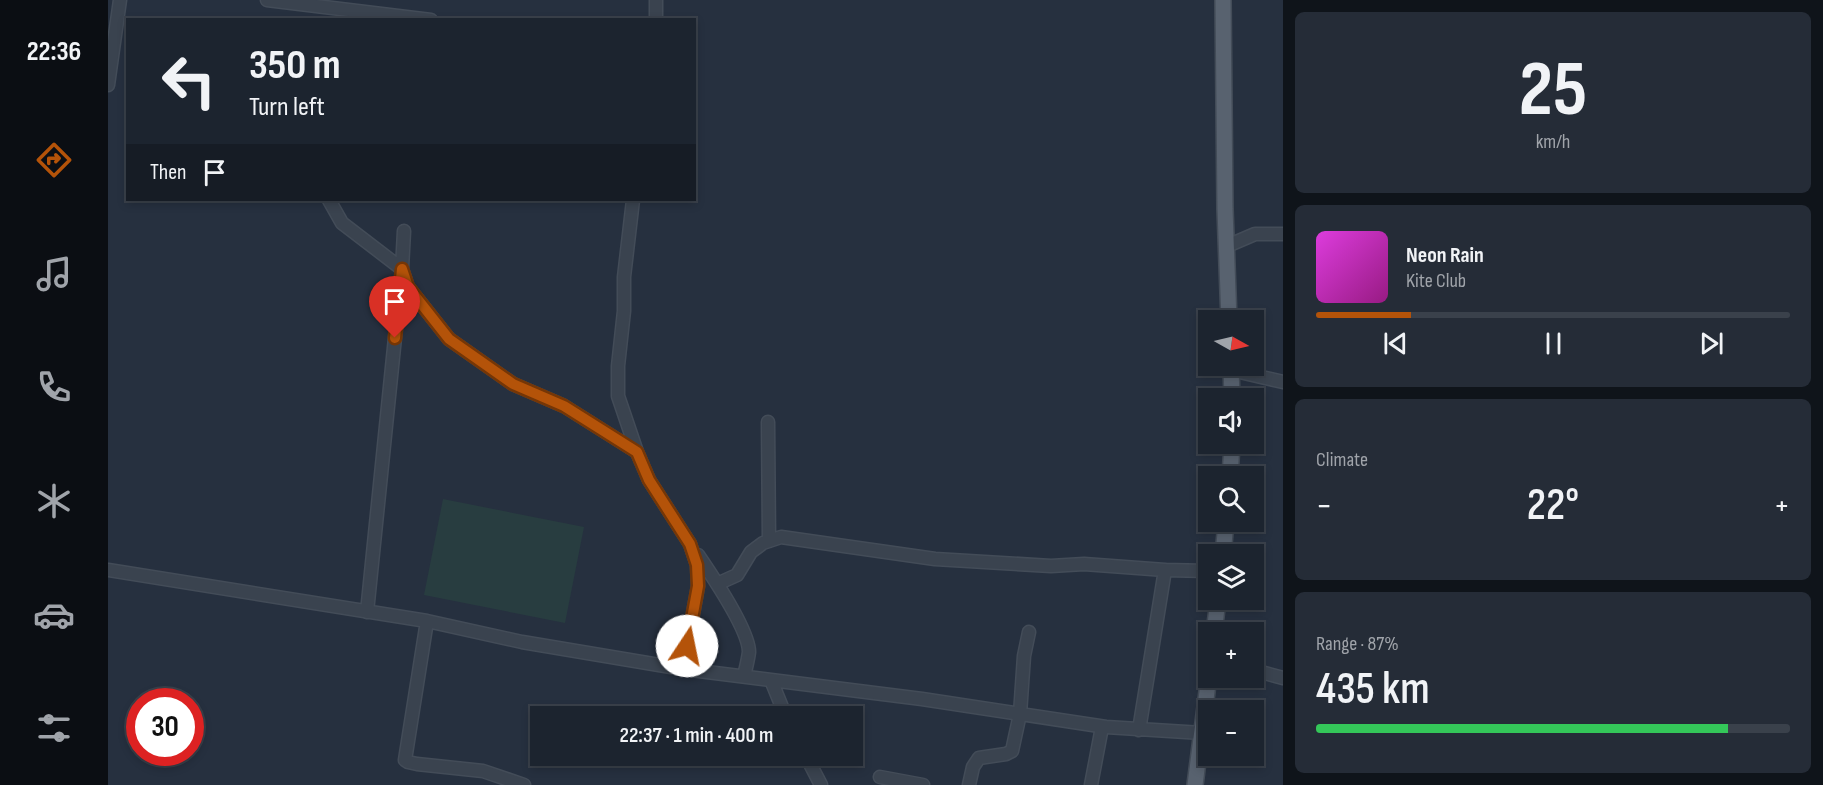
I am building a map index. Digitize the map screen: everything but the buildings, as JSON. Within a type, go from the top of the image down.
[{"type":"main road","points":[[1223,0],[1229,310]]},
{"type":"main road","points":[[1195,785],[1198,763]]},
{"type":"street","points":[[267,0],[415,18]]},
{"type":"street","points":[[656,0],[656,18]]},
{"type":"street","points":[[108,85],[121,38],[116,1]]},
{"type":"street","points":[[330,201],[342,223],[402,269],[408,287],[449,339],[513,384],[564,406],[637,452]]},
{"type":"street","points":[[633,201],[624,277],[618,396],[649,480],[717,584],[746,637],[749,651],[744,676]]},
{"type":"street","points":[[367,612],[404,231]]},
{"type":"street","points":[[1227,246],[1255,234],[1283,234]]},
{"type":"street","points":[[1261,376],[1283,382]]},
{"type":"street","points":[[768,422],[769,541]]},
{"type":"street","points":[[717,584],[737,575],[751,552],[763,543],[781,537],[935,559],[1051,566],[1084,564],[1198,571]]},
{"type":"street","points":[[683,669],[698,586],[697,565],[690,544]]},
{"type":"street","points":[[108,570],[428,621],[522,642],[683,669],[1102,727],[1198,733]]},
{"type":"street","points":[[1140,730],[1166,570]]},
{"type":"street","points":[[428,621],[404,754],[405,760],[417,764],[483,771],[524,785]]},
{"type":"street","points":[[969,785],[973,767],[979,758],[1012,751],[1020,714],[1024,656],[1029,632]]},
{"type":"street","points":[[1264,673],[1283,678]]},
{"type":"street","points":[[771,680],[782,706]]},
{"type":"street","points":[[1091,785],[1102,727]]},
{"type":"street","points":[[811,766],[821,785]]},
{"type":"street","points":[[880,777],[922,785]]},
{"type":"green space","points":[[443,499],[584,527],[565,623],[424,595]]},
{"type":"route","points":[[395,338],[402,269],[408,287],[449,339],[513,384],[564,406],[637,452],[649,480],[690,544],[697,565],[698,586],[687,646]]}]
